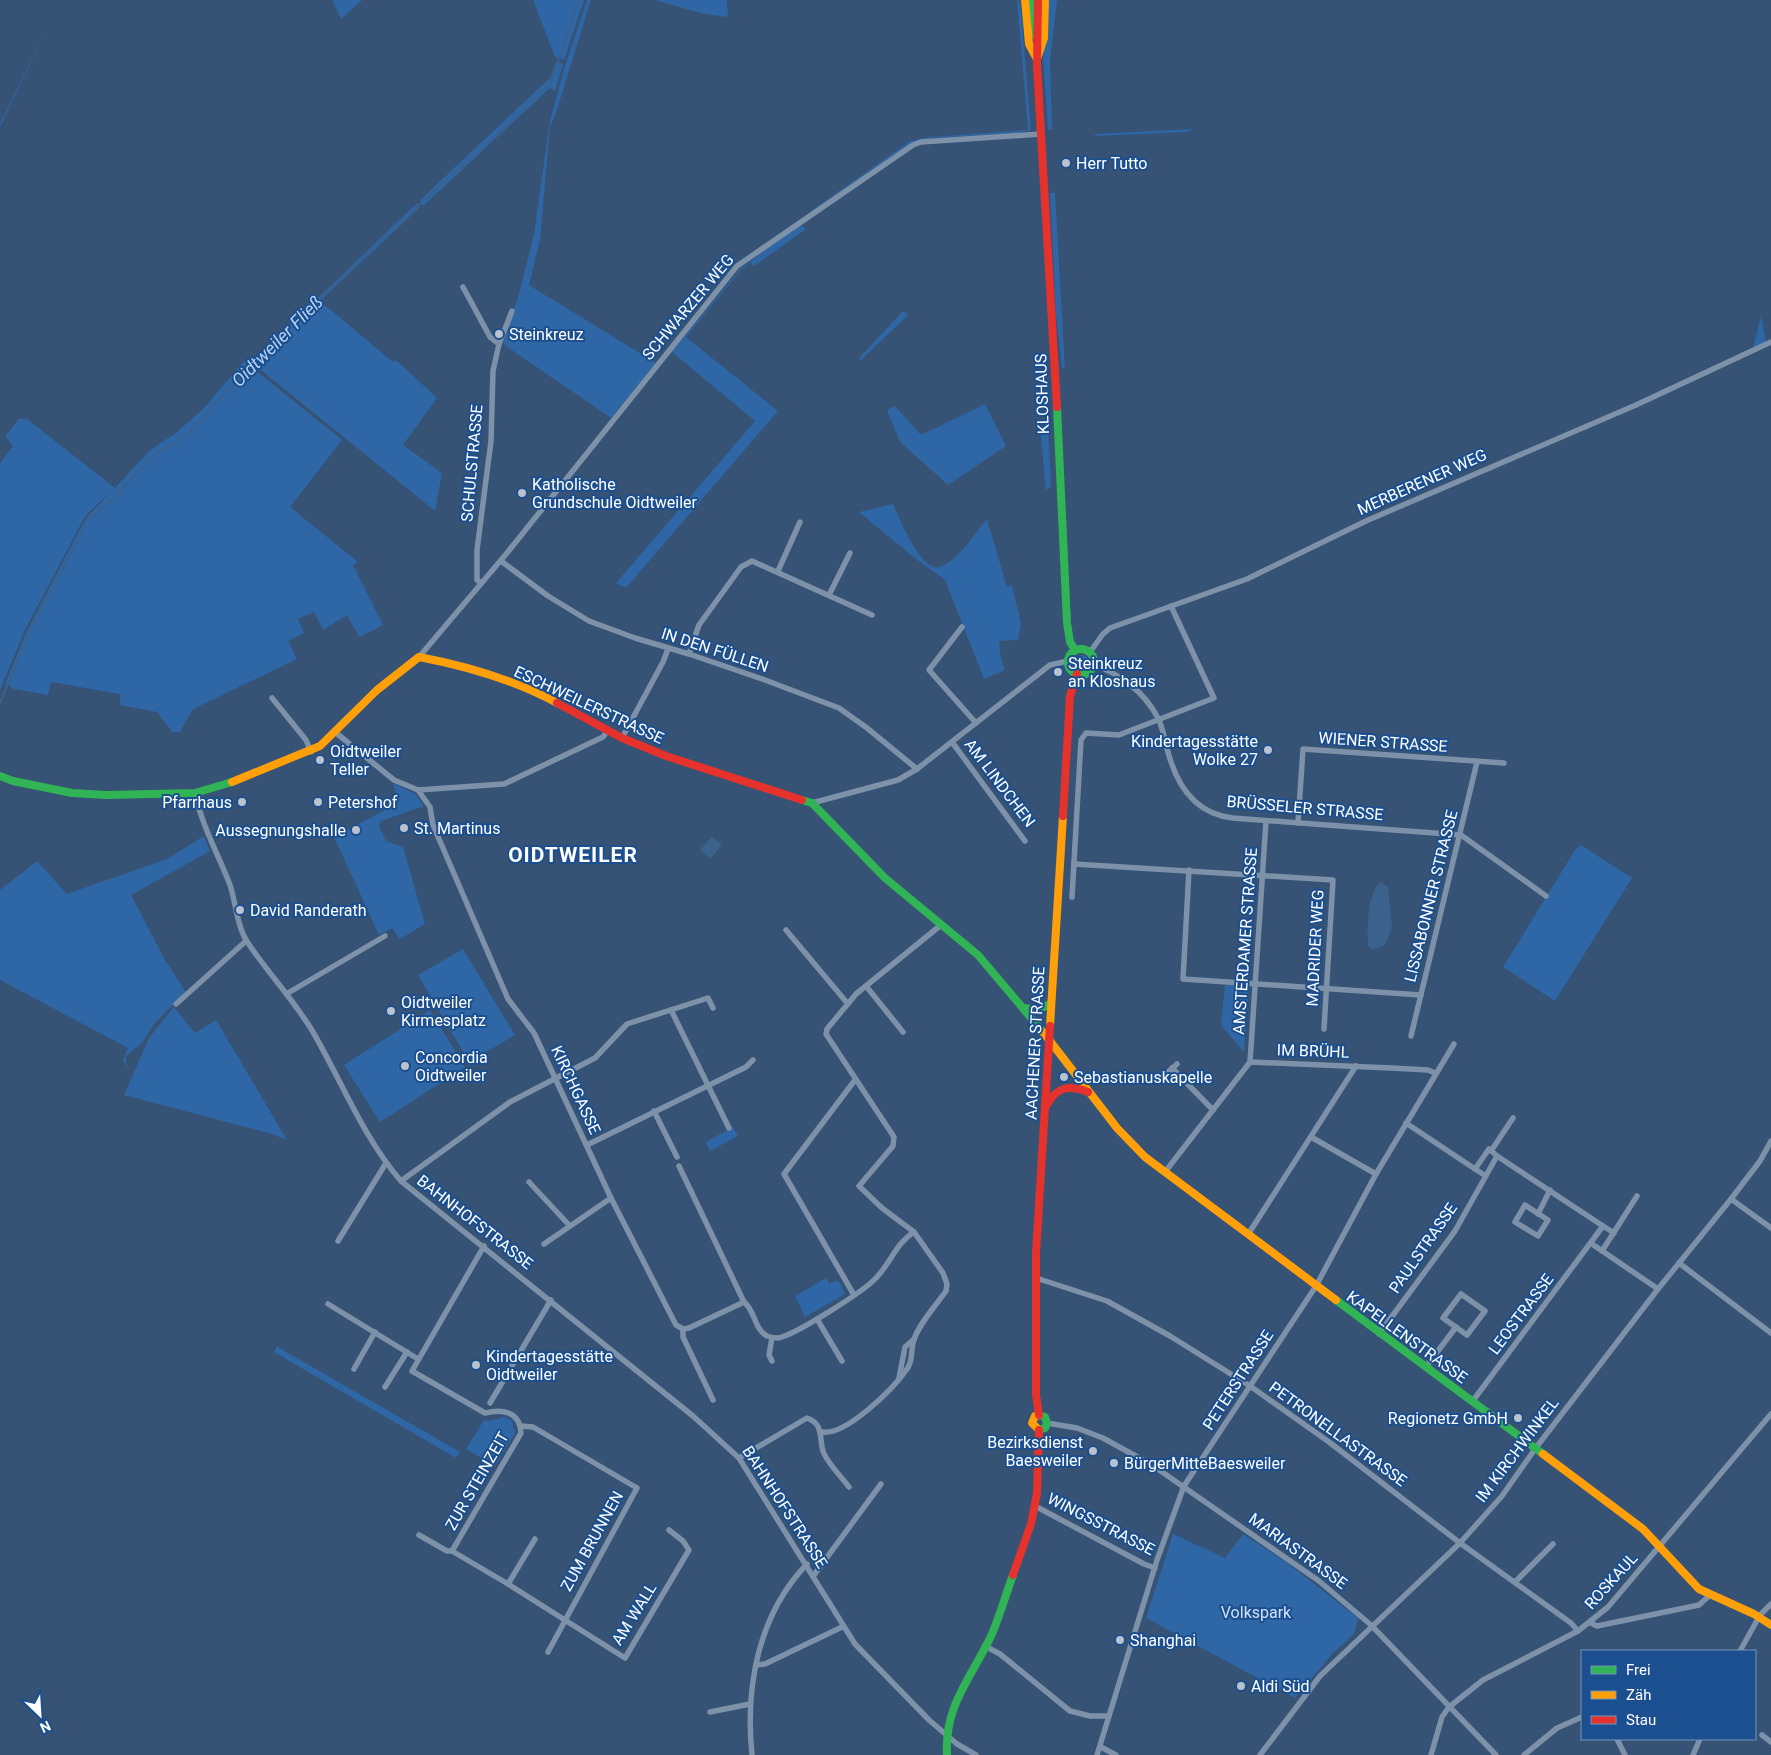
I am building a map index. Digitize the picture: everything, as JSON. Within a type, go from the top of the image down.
[{"type":"street","points":[[1025,0],[1029,44],[1037,59]]},
{"type":"street","points":[[1031,0],[1032,38],[1037,59]]},
{"type":"street","points":[[1037,59],[1038,0]]},
{"type":"street","points":[[1037,59],[1043,50],[1045,0]]},
{"type":"street","name":"KLOSHAUS","points":[[1037,59],[1056,367],[1067,623],[1070,642],[1075,650]]},
{"type":"street","name":"SCHWARZER WEG","points":[[501,561],[737,266],[913,145],[921,142],[1041,134]]},
{"type":"street","points":[[463,287],[490,337],[499,344]]},
{"type":"street","name":"SCHULSTRASSE","points":[[481,583],[477,580],[476,561],[489,466],[493,371],[499,344],[512,311]]},
{"type":"street","name":"MERBERENER WEG","points":[[1090,652],[1102,634],[1110,628],[1247,579],[1366,521],[1636,404],[1771,342]]},
{"type":"street","points":[[778,571],[800,522]]},
{"type":"street","points":[[829,595],[850,554]]},
{"type":"street","points":[[0,776],[13,781],[72,793],[107,795],[195,793],[248,777],[311,752],[335,732],[376,690],[419,656],[501,561]]},
{"type":"street","name":"IN DEN FÜLLEN","points":[[501,561],[548,596],[589,621],[668,649],[690,654],[838,708],[868,728],[917,769]]},
{"type":"street","points":[[690,654],[699,625],[741,567],[752,561],[778,571],[872,615]]},
{"type":"street","points":[[1072,897],[1080,740],[1086,733],[1118,735],[1214,698],[1171,606]]},
{"type":"street","points":[[962,627],[929,670],[976,723]]},
{"type":"street","points":[[812,803],[898,780],[917,769],[1050,665],[1068,661],[1075,650],[1083,648],[1090,652],[1094,658],[1094,665],[1089,672],[1077,674],[1070,669],[1068,661]]},
{"type":"street","points":[[622,738],[663,662],[668,649]]},
{"type":"street","name":"ESCHWEILERSTRASSE","points":[[419,656],[457,664],[533,690],[622,738],[666,756],[812,803],[885,878],[978,956],[1023,1007],[1048,1042]]},
{"type":"street","name":"BRÜSSELER STRASSE","points":[[1094,665],[1124,679],[1142,696],[1158,719],[1170,761],[1181,785],[1191,799],[1201,808],[1222,817],[1461,835]]},
{"type":"street","name":"AACHENER STRASSE","points":[[1039,1415],[1036,1396],[1036,1278],[1044,1112],[1070,696],[1077,674]]},
{"type":"street","points":[[272,698],[306,740],[311,752]]},
{"type":"street","points":[[335,732],[394,780],[418,790],[504,784],[604,737],[608,730]]},
{"type":"street","name":"AM LINDCHEN","points":[[952,742],[1026,841]]},
{"type":"street","name":"WIENER STRASSE","points":[[1298,823],[1304,750],[1504,763]]},
{"type":"street","name":"LISSABONNER STRASSE","points":[[1411,1036],[1461,835],[1477,762]]},
{"type":"street","name":"KIRCHGASSE","points":[[418,790],[430,807],[434,826],[508,999],[534,1033],[611,1198],[676,1325],[683,1329],[683,1337],[713,1400]]},
{"type":"street","name":"BAHNHOFSTRASSE","points":[[195,793],[200,813],[230,885],[246,941],[288,993],[312,1030],[372,1143],[386,1163],[401,1181],[693,1416],[739,1458],[814,1575],[842,1627],[855,1644],[946,1735],[976,1755]]},
{"type":"street","name":"AMSTERDAMER STRASSE","points":[[1250,1062],[1266,821]]},
{"type":"street","points":[[1461,835],[1546,896]]},
{"type":"street","points":[[1074,864],[1262,874]]},
{"type":"street","points":[[1189,870],[1183,979],[1421,994]]},
{"type":"street","name":"MADRIDER WEG","points":[[1262,874],[1333,880],[1324,1029]]},
{"type":"street","points":[[899,1378],[905,1347],[914,1339],[946,1291],[947,1284],[943,1273],[914,1232],[882,1208],[859,1186],[893,1146],[894,1137],[826,1034],[827,1029],[856,994],[941,926]]},
{"type":"street","points":[[786,930],[848,1004]]},
{"type":"street","points":[[288,993],[385,936]]},
{"type":"street","points":[[176,1004],[246,941]]},
{"type":"street","points":[[866,986],[903,1032]]},
{"type":"street","points":[[401,1181],[510,1102],[595,1058],[627,1024],[708,998],[713,1008]]},
{"type":"street","points":[[1023,1007],[1037,1010],[1050,1004]]},
{"type":"street","points":[[671,1010],[729,1128]]},
{"type":"street","name":"KAPELLENSTRASSE","points":[[1048,1042],[1118,1128],[1145,1157],[1249,1233],[1379,1334],[1643,1529],[1660,1545],[1690,1580],[1709,1596],[1760,1615],[1771,1625]]},
{"type":"street","name":"PETERSTRASSE","points":[[1097,1755],[1155,1568],[1184,1486],[1316,1286],[1376,1174],[1454,1044]]},
{"type":"street","points":[[587,1145],[746,1067],[753,1060]]},
{"type":"street","points":[[1165,1172],[1250,1062]]},
{"type":"street","name":"IM BRÜHL","points":[[1250,1062],[1428,1070],[1435,1073]]},
{"type":"street","points":[[1177,1064],[1169,1071],[1213,1110]]},
{"type":"street","points":[[1249,1233],[1356,1066]]},
{"type":"street","points":[[854,1295],[784,1174],[855,1080]]},
{"type":"street","points":[[1044,1112],[1052,1095],[1058,1090],[1073,1087],[1090,1093]]},
{"type":"street","points":[[654,1111],[677,1157]]},
{"type":"street","points":[[1492,1151],[1513,1118]]},
{"type":"street","points":[[1406,1123],[1486,1176]]},
{"type":"street","points":[[1311,1137],[1376,1174]]},
{"type":"street","name":"IM KIRCHWINKEL","points":[[1260,1755],[1320,1676],[1371,1625],[1460,1543],[1502,1496],[1535,1449],[1658,1289],[1760,1161],[1771,1141]]},
{"type":"street","points":[[1475,1168],[1489,1149],[1614,1233]]},
{"type":"street","name":"PAULSTRASSE","points":[[1379,1334],[1455,1231],[1497,1156]]},
{"type":"street","points":[[338,1241],[386,1163]]},
{"type":"street","points":[[679,1166],[744,1302],[760,1330],[772,1338],[785,1335],[817,1319],[854,1295],[876,1278],[904,1238],[914,1232]]},
{"type":"street","points":[[529,1182],[569,1225]]},
{"type":"street","points":[[1538,1214],[1550,1190]]},
{"type":"street","points":[[1602,1251],[1637,1196]]},
{"type":"street","points":[[544,1244],[569,1225],[611,1198]]},
{"type":"street","points":[[1731,1199],[1771,1228]]},
{"type":"street","points":[[1525,1205],[1538,1214],[1548,1220],[1538,1236],[1515,1222],[1525,1205]]},
{"type":"street","name":"LEOSTRASSE","points":[[1472,1402],[1592,1244],[1603,1226]]},
{"type":"street","points":[[1592,1244],[1658,1289]]},
{"type":"street","points":[[328,1304],[418,1359],[484,1246]]},
{"type":"street","points":[[1679,1263],[1771,1333]]},
{"type":"street","name":"PETRONELLASTRASSE","points":[[1036,1278],[1107,1301],[1170,1336],[1250,1386],[1336,1447],[1578,1631]]},
{"type":"street","points":[[1461,1294],[1485,1311],[1467,1335],[1456,1327],[1443,1318],[1461,1294]]},
{"type":"street","points":[[490,1403],[551,1300]]},
{"type":"street","points":[[683,1329],[689,1328],[744,1302]]},
{"type":"street","points":[[817,1319],[842,1361]]},
{"type":"street","points":[[1426,1368],[1456,1327]]},
{"type":"street","points":[[354,1369],[375,1332]]},
{"type":"street","points":[[772,1338],[769,1355],[772,1361]]},
{"type":"street","points":[[822,1432],[838,1431],[871,1407],[899,1378],[911,1361],[914,1339]]},
{"type":"street","points":[[385,1387],[407,1352]]},
{"type":"street","name":"ZUR STEINZEIT","points":[[418,1359],[412,1370],[485,1413],[499,1410],[509,1412],[519,1420],[521,1426],[521,1433],[452,1551]]},
{"type":"street","name":"ROSKAUL","points":[[1431,1755],[1442,1717],[1449,1707],[1483,1680],[1591,1623],[1608,1607],[1771,1414]]},
{"type":"street","points":[[1039,1415],[1045,1417],[1047,1423],[1045,1428],[1039,1430],[1033,1426],[1032,1422],[1035,1416],[1039,1415]]},
{"type":"street","points":[[739,1458],[802,1419],[812,1420],[822,1432],[823,1451],[849,1487]]},
{"type":"street","name":"MARIASTRASSE","points":[[1047,1423],[1077,1428],[1103,1438],[1184,1486],[1319,1581],[1371,1625],[1496,1755]]},
{"type":"street","name":"ZUM BRUNNEN","points":[[521,1426],[533,1427],[637,1488],[616,1525],[607,1547],[565,1619]]},
{"type":"street","points":[[947,1755],[946,1735],[956,1699],[985,1646],[1010,1587],[1035,1506],[1039,1430]]},
{"type":"street","points":[[814,1575],[881,1484]]},
{"type":"street","name":"WINGSSTRASSE","points":[[1035,1506],[1155,1568]]},
{"type":"street","name":"AM WALL","points":[[565,1619],[625,1658],[689,1550],[683,1541],[669,1530]]},
{"type":"street","name":"ZUR STEINZEIT","points":[[419,1535],[447,1552],[452,1551],[565,1619]]},
{"type":"street","points":[[508,1584],[534,1539]]},
{"type":"street","points":[[1515,1582],[1553,1544]]},
{"type":"street","points":[[752,1755],[750,1704],[756,1665],[766,1627],[783,1597],[807,1564]]},
{"type":"street","points":[[1591,1623],[1597,1626],[1699,1605],[1709,1596]]},
{"type":"street","points":[[1741,1650],[1760,1615],[1771,1604]]},
{"type":"street","points":[[548,1652],[565,1619]]},
{"type":"street","points":[[756,1665],[765,1664],[842,1627]]},
{"type":"street","points":[[985,1646],[1000,1654],[1070,1711],[1090,1716],[1109,1716]]},
{"type":"street","points":[[710,1712],[750,1704]]},
{"type":"street","points":[[1524,1755],[1557,1728],[1581,1717]]},
{"type":"street","points":[[1762,1735],[1771,1742]]},
{"type":"street","points":[[1618,1740],[1625,1755]]},
{"type":"street","points":[[1692,1755],[1700,1740]]},
{"type":"street","points":[[1101,1747],[1116,1755]]},
{"type":"green space","points":[[61,0],[0,127],[0,124]]},
{"type":"green space","points":[[332,0],[362,0],[341,19]]},
{"type":"green space","points":[[533,0],[584,0],[564,60],[555,57]]},
{"type":"green space","points":[[587,0],[591,0],[555,116],[550,126],[540,240],[529,285],[656,363],[611,418],[503,344],[520,290],[534,234],[550,120],[565,66]]},
{"type":"green space","points":[[655,0],[727,0],[728,17],[704,14]]},
{"type":"green space","points":[[1017,0],[1019,0],[1021,11],[1031,130],[1019,133],[932,138],[913,142],[792,224],[910,141],[929,137],[1028,130]]},
{"type":"green space","points":[[1048,0],[1057,0],[1050,61],[1052,131],[1048,129],[1043,56]]},
{"type":"green space","points":[[556,62],[563,64],[555,91],[550,88],[423,206],[420,200],[551,77]]},
{"type":"green space","points":[[1194,129],[1188,132],[1095,136],[1095,134]]},
{"type":"green space","points":[[1050,193],[1055,193],[1065,369],[1062,368],[1056,316]]},
{"type":"green space","points":[[417,203],[419,208],[320,301],[393,362],[396,360],[437,398],[403,445],[442,473],[435,511],[251,362]]},
{"type":"green space","points":[[801,225],[806,229],[754,266],[750,262],[741,270],[686,337],[778,411],[626,588],[616,583],[755,421],[672,352],[742,267]]},
{"type":"green space","points":[[903,311],[908,315],[860,361],[859,358]]},
{"type":"green space","points":[[1761,316],[1766,342],[1753,348]]},
{"type":"green space","points":[[244,361],[342,440],[290,507],[358,562],[353,565],[383,625],[359,637],[347,615],[323,630],[314,612],[298,619],[304,633],[288,641],[297,659],[193,709],[180,732],[172,732],[157,712],[120,705],[120,694],[51,682],[48,695],[10,688],[11,686],[5,684],[27,631],[81,527],[88,516],[149,451],[177,432],[205,407]]},
{"type":"green space","points":[[985,404],[1006,446],[948,485],[900,442],[887,410],[895,406],[921,435]]},
{"type":"green space","points":[[19,419],[27,419],[115,488],[87,514],[82,522],[25,630],[0,690],[0,463],[13,446],[5,436]]},
{"type":"green space","points":[[1048,424],[1051,487],[1046,490],[1040,428]]},
{"type":"green space","points":[[893,504],[905,531],[918,553],[925,562],[933,567],[940,567],[954,559],[987,519],[1007,587],[1012,585],[1021,624],[1018,640],[999,641],[1001,659],[1005,670],[984,679],[945,580],[912,556],[859,512]]},
{"type":"green space","points":[[1082,655],[1087,657],[1089,662],[1087,667],[1082,669],[1077,667],[1075,662],[1077,657]]},
{"type":"green space","points":[[393,783],[415,794],[424,806],[381,821],[379,826],[386,841],[403,847],[425,924],[400,939],[392,928],[379,935],[334,837],[398,803]]},
{"type":"green space","points":[[204,836],[210,851],[131,895],[165,960],[186,992],[155,1023],[141,1044],[126,1056],[126,1063],[131,1071],[123,1061],[128,1048],[0,980],[0,890],[37,861],[67,894],[167,859]]},
{"type":"green space","points":[[1581,845],[1632,878],[1555,1001],[1503,967],[1575,850]]},
{"type":"green space","points":[[463,949],[515,1035],[469,1062],[418,975]]},
{"type":"green space","points":[[1225,985],[1246,986],[1249,990],[1244,1052],[1221,1025]]},
{"type":"green space","points":[[174,1007],[195,1033],[216,1020],[287,1140],[272,1134],[124,1095],[149,1038]]},
{"type":"green space","name":"Concordia Oidtweiler","points":[[430,1010],[465,1067],[380,1122],[344,1065]]},
{"type":"green space","points":[[733,1127],[738,1136],[710,1151],[706,1142]]},
{"type":"green space","points":[[826,1278],[829,1284],[838,1280],[845,1294],[805,1317],[795,1296]]},
{"type":"green space","points":[[277,1346],[460,1452],[456,1458],[274,1352]]},
{"type":"green space","points":[[505,1417],[512,1421],[515,1433],[495,1466],[466,1449],[484,1420],[488,1421]]},
{"type":"green space","name":"Volkspark","points":[[1173,1534],[1225,1558],[1243,1534],[1286,1562],[1358,1618],[1354,1634],[1332,1654],[1295,1698],[1146,1618]]},
{"type":"shaded area","points":[[712,836],[722,845],[710,859],[700,850]]},
{"type":"shaded area","points":[[1381,882],[1388,887],[1392,928],[1385,945],[1373,950],[1368,946],[1370,902],[1376,887]]},
{"type":"waterway","name":"Oidtweiler Fließ","points":[[0,703],[29,632],[88,520],[112,499],[155,454],[174,444],[190,432],[256,359],[425,199],[497,135],[551,82],[578,0]]},
{"type":"traffic: fast","points":[[1031,0],[1032,35]]},
{"type":"traffic: fast","points":[[1057,407],[1067,623],[1070,642],[1075,650]]},
{"type":"traffic: fast","points":[[1081,649],[1090,653],[1094,662],[1090,671],[1081,675],[1072,671],[1068,662],[1072,653],[1081,649]]},
{"type":"traffic: fast","points":[[0,776],[13,781],[72,793],[107,795],[195,793],[232,782]]},
{"type":"traffic: fast","points":[[802,800],[812,803],[885,878],[978,955],[1043,1032]]},
{"type":"traffic: fast","points":[[1024,1008],[1037,1010],[1050,1004]]},
{"type":"traffic: fast","points":[[1336,1300],[1543,1454]]},
{"type":"traffic: fast","points":[[1039,1415],[1045,1417],[1047,1423],[1045,1428],[1039,1430]]},
{"type":"traffic: fast","points":[[947,1755],[947,1737],[955,1706],[992,1634],[1013,1575]]},
{"type":"traffic: slow","points":[[1025,0],[1029,44],[1037,59],[1044,38],[1045,0]]},
{"type":"traffic: slow","points":[[232,782],[320,746],[377,690],[419,657],[490,675],[524,687],[557,703]]},
{"type":"traffic: slow","points":[[1050,1026],[1063,816]]},
{"type":"traffic: slow","points":[[1043,1032],[1117,1128],[1145,1157],[1336,1300]]},
{"type":"traffic: slow","points":[[1039,1415],[1035,1416],[1032,1423],[1039,1430]]},
{"type":"traffic: slow","points":[[1543,1454],[1643,1529],[1699,1589],[1754,1614],[1771,1625]]},
{"type":"traffic: jam","points":[[1038,0],[1037,66],[1057,407]]},
{"type":"traffic: jam","points":[[1063,816],[1070,696],[1077,674]]},
{"type":"traffic: jam","points":[[557,703],[622,738],[666,756],[802,800]]},
{"type":"traffic: jam","points":[[1039,1415],[1036,1395],[1036,1253],[1050,1026]]},
{"type":"traffic: jam","points":[[1047,1105],[1055,1094],[1064,1089],[1075,1088],[1088,1092]]},
{"type":"traffic: jam","points":[[1013,1575],[1031,1524],[1037,1493],[1039,1430]]},
{"type":"place","name":"Herr Tutto","points":[[1066,163]]},
{"type":"place","name":"Steinkreuz","points":[[499,334]]},
{"type":"place","name":"Katholische Grundschule Oidtweiler","points":[[522,493]]},
{"type":"place","name":"Steinkreuz an Kloshaus","points":[[1058,672]]},
{"type":"place","name":"Kindertagesstätte Wolke 27","points":[[1268,750]]},
{"type":"place","name":"Oidtweiler Teller","points":[[320,760]]},
{"type":"place","name":"Pfarrhaus","points":[[242,802]]},
{"type":"place","name":"Petershof","points":[[318,802]]},
{"type":"place","name":"St. Martinus","points":[[404,828]]},
{"type":"place","name":"Aussegnungshalle","points":[[356,830]]},
{"type":"place","name":"David Randerath","points":[[240,910]]},
{"type":"place","name":"Oidtweiler Kirmesplatz","points":[[391,1011]]},
{"type":"place","name":"Concordia Oidtweiler","points":[[405,1066]]},
{"type":"place","name":"Sebastianuskapelle","points":[[1064,1077]]},
{"type":"place","name":"Kindertagesstätte Oidtweiler","points":[[476,1365]]},
{"type":"place","name":"Regionetz GmbH","points":[[1518,1418]]},
{"type":"place","name":"Bezirksdienst Baesweiler","points":[[1093,1451]]},
{"type":"place","name":"BürgerMitteBaesweiler","points":[[1114,1463]]},
{"type":"place","name":"Shanghai","points":[[1120,1640]]},
{"type":"place","name":"Aldi Süd","points":[[1241,1686]]},
{"type":"district","name":"OIDTWEILER","points":[[573,855]]}]
